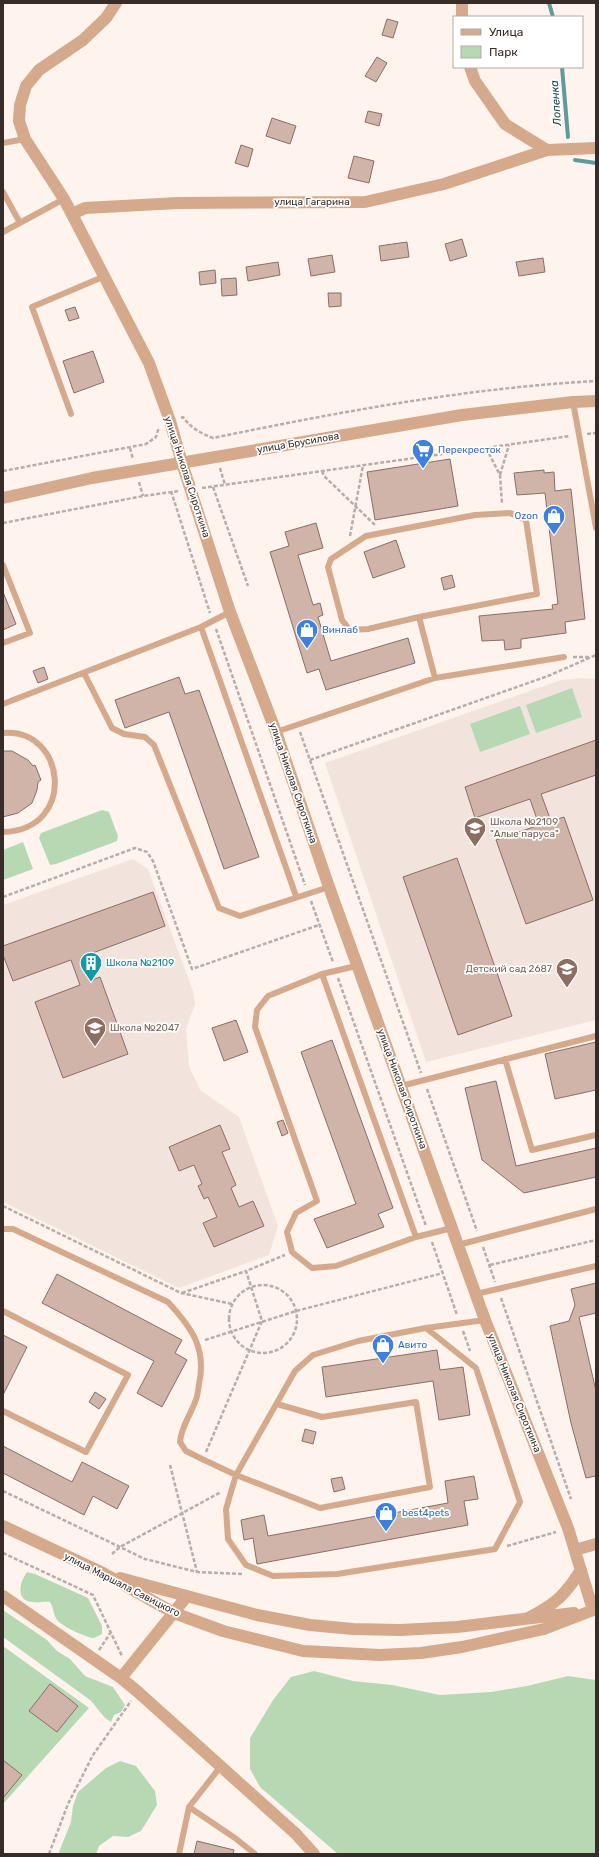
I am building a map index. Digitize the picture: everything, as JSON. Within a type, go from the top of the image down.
[{"type":"street","name":"улица Николая Сироткина","points":[[116,3],[106,18],[89,34],[39,70],[26,86],[20,105],[19,121],[25,139],[64,199],[149,363],[170,421],[230,612],[276,732],[328,887],[476,1294],[484,1320],[568,1528],[592,1610]]},
{"type":"street","points":[[462,3],[462,16]]},
{"type":"street","points":[[470,68],[475,81],[505,124],[547,150]]},
{"type":"street","name":"улица Гагарина","points":[[72,214],[85,208],[178,203],[365,202],[444,184],[547,150],[596,148]]},
{"type":"street","name":"улица Брусилова","points":[[3,498],[92,478],[462,415],[573,402],[596,401]]},
{"type":"street","name":"улица Маршала Савицкого","points":[[3,1526],[103,1574],[174,1613],[223,1631],[303,1650],[380,1655],[421,1653],[462,1647],[544,1629],[592,1610]]},
{"type":"street","points":[[575,1550],[596,1544]]},
{"type":"street","points":[[528,1618],[546,1609],[562,1597],[581,1570]]},
{"type":"street","points":[[103,1574],[258,1615],[310,1625],[353,1629],[400,1630],[495,1624],[528,1618],[592,1610]]},
{"type":"street","points":[[3,1596],[125,1674],[138,1692],[296,1834],[314,1854]]},
{"type":"street","points":[[125,1674],[187,1596]]},
{"type":"lane","points":[[3,143],[25,139]]},
{"type":"lane","points":[[3,192],[20,223]]},
{"type":"lane","points":[[3,232],[64,199]]},
{"type":"lane","points":[[71,414],[32,307],[105,276]]},
{"type":"lane","points":[[573,402],[596,528]]},
{"type":"lane","points":[[510,513],[526,520],[536,594],[419,617],[368,629],[350,630],[342,620],[328,567],[331,559],[366,536],[383,532],[475,515],[510,513]]},
{"type":"lane","points":[[3,565],[30,633],[3,643]]},
{"type":"lane","points":[[3,704],[201,627],[230,612]]},
{"type":"lane","points":[[419,617],[435,678]]},
{"type":"lane","points":[[201,627],[296,896]]},
{"type":"lane","points":[[276,732],[435,678],[564,657]]},
{"type":"lane","points":[[84,673],[112,728],[124,734],[146,737],[154,744],[219,908],[240,916],[296,896],[328,887]]},
{"type":"lane","points":[[3,733],[25,736],[38,745],[48,757],[54,772],[55,787],[51,803],[43,816],[30,826],[15,832],[3,832]]},
{"type":"lane","points":[[356,966],[322,974],[268,996],[257,1010],[255,1027],[317,1201],[296,1213],[287,1232],[292,1252],[312,1268],[336,1266],[416,1237],[452,1228]]},
{"type":"lane","points":[[322,974],[416,1237]]},
{"type":"lane","points":[[401,1086],[596,1036]]},
{"type":"lane","points":[[505,1059],[532,1150],[596,1135]]},
{"type":"lane","points":[[458,1245],[596,1209]]},
{"type":"lane","points":[[3,1229],[13,1230],[168,1302],[182,1317],[198,1342],[202,1369],[196,1401],[181,1431],[180,1442],[186,1451],[236,1475],[320,1508],[430,1487],[416,1402],[322,1417],[277,1404]]},
{"type":"lane","points":[[476,1294],[596,1266]]},
{"type":"lane","points":[[3,1311],[128,1375],[86,1452],[3,1411]]},
{"type":"lane","points":[[426,1328],[476,1368],[520,1502],[495,1549],[337,1574],[273,1576],[246,1565],[228,1539],[226,1509],[236,1475],[295,1371],[313,1355],[358,1341],[426,1328],[484,1320]]},
{"type":"lane","points":[[179,1854],[188,1807],[221,1766]]},
{"type":"lane","points":[[188,1807],[235,1838],[255,1854]]},
{"type":"path","points":[[3,471],[146,444],[156,437],[159,424],[183,417],[190,426],[198,432],[212,438],[356,409],[551,383],[596,381]]},
{"type":"path","points":[[3,523],[171,491],[192,490],[596,433]]},
{"type":"path","points":[[503,513],[500,475],[509,445]]},
{"type":"path","points":[[486,448],[500,475]]},
{"type":"path","points":[[349,547],[363,465]]},
{"type":"path","points":[[322,471],[324,476],[383,532]]},
{"type":"path","points":[[213,487],[248,586]]},
{"type":"path","points":[[171,491],[213,621],[476,1368]]},
{"type":"path","points":[[310,760],[548,676],[596,655]]},
{"type":"path","points":[[564,657],[591,657]]},
{"type":"path","points":[[297,725],[573,1502]]},
{"type":"path","points":[[3,897],[135,848],[147,852],[154,861],[192,969],[320,925]]},
{"type":"path","points":[[3,1206],[181,1293],[232,1304]]},
{"type":"path","points":[[490,1265],[596,1240]]},
{"type":"path","points":[[181,1293],[246,1271],[292,1252]]},
{"type":"path","points":[[202,1459],[262,1321],[246,1271]]},
{"type":"path","points":[[198,1342],[296,1311],[443,1272]]},
{"type":"path","points":[[268,1286],[283,1292],[291,1300],[296,1311],[297,1321],[294,1332],[289,1341],[281,1348],[271,1352],[260,1353],[250,1351],[242,1346],[230,1331],[229,1313],[232,1304],[243,1291],[251,1287],[268,1286]]},
{"type":"path","points":[[170,1465],[197,1572]]},
{"type":"path","points":[[112,1554],[120,1547],[232,1486]]},
{"type":"path","points":[[3,1492],[145,1560],[197,1572],[250,1575]]},
{"type":"path","points":[[495,1549],[568,1528]]},
{"type":"path","points":[[3,1553],[93,1595],[125,1674]]},
{"type":"path","points":[[49,1854],[68,1804],[93,1756],[138,1692]]},
{"type":"shaded area","name":"Школа №2109 \"Алые паруса\"","points":[[580,678],[596,679],[596,1020],[426,1062],[325,763],[561,680]]},
{"type":"shaded area","points":[[133,859],[148,869],[193,991],[195,1004],[186,1029],[189,1066],[200,1090],[239,1117],[278,1226],[269,1255],[179,1288],[3,1202],[3,905]]},
{"type":"green space","points":[[572,688],[582,717],[536,733],[526,705]]},
{"type":"green space","points":[[520,706],[530,734],[480,752],[470,724]]},
{"type":"green space","points":[[102,810],[109,812],[118,836],[117,841],[50,865],[39,838],[41,833]]},
{"type":"green space","points":[[23,842],[33,869],[3,880],[3,850]]},
{"type":"green space","points":[[27,1572],[35,1574],[88,1598],[102,1626],[102,1634],[94,1638],[76,1632],[57,1620],[50,1602],[34,1602],[24,1599],[20,1591],[22,1581]]},
{"type":"green space","points":[[3,1610],[47,1640],[57,1651],[70,1659],[85,1676],[113,1687],[125,1705],[121,1712],[114,1715],[111,1722],[102,1715],[90,1700],[3,1637]]},
{"type":"green space","points":[[3,1646],[89,1708],[3,1804]]},
{"type":"green space","points":[[314,1671],[353,1681],[392,1685],[440,1695],[491,1692],[527,1686],[568,1676],[596,1680],[596,1854],[338,1854],[260,1787],[250,1769],[250,1738],[273,1700],[291,1677]]},
{"type":"green space","points":[[120,1761],[136,1766],[155,1791],[157,1805],[141,1831],[128,1837],[113,1836],[99,1846],[96,1854],[60,1854],[59,1852],[71,1822],[73,1806],[78,1792],[106,1768]]},
{"type":"building","points":[[387,19],[398,22],[393,38],[382,35]]},
{"type":"building","points":[[377,57],[387,63],[376,82],[365,76]]},
{"type":"building","points":[[368,111],[382,114],[379,126],[365,122]]},
{"type":"building","points":[[272,118],[296,126],[290,144],[266,136]]},
{"type":"building","points":[[241,145],[253,149],[248,167],[235,163]]},
{"type":"building","points":[[354,156],[374,161],[369,183],[348,178]]},
{"type":"building","points":[[462,239],[467,256],[450,261],[445,244]]},
{"type":"building","points":[[407,242],[409,257],[381,261],[379,246]]},
{"type":"building","points":[[332,255],[335,272],[311,276],[308,259]]},
{"type":"building","points":[[543,258],[545,272],[519,276],[516,262]]},
{"type":"building","points":[[278,262],[280,275],[248,281],[246,267]]},
{"type":"building","points":[[215,270],[216,283],[200,285],[199,272]]},
{"type":"building","points":[[236,278],[237,295],[222,296],[221,279]]},
{"type":"building","points":[[328,293],[341,293],[341,306],[329,307]]},
{"type":"building","points":[[75,307],[79,318],[69,321],[65,310]]},
{"type":"building","points":[[93,351],[104,382],[74,393],[63,361]]},
{"type":"building","points":[[450,459],[458,506],[375,520],[367,472]]},
{"type":"building","points":[[544,470],[544,473],[554,472],[555,491],[571,489],[585,619],[565,622],[566,633],[521,639],[521,648],[505,650],[504,640],[482,641],[479,616],[553,609],[552,605],[558,604],[545,493],[517,495],[514,473]]},
{"type":"building","points":[[316,523],[323,548],[298,555],[313,605],[320,603],[323,615],[318,617],[331,661],[408,638],[415,663],[326,690],[319,669],[307,673],[270,552],[289,546],[285,532]]},
{"type":"building","points":[[396,540],[405,567],[373,578],[364,552]]},
{"type":"building","points":[[452,575],[455,587],[444,590],[441,578]]},
{"type":"building","points":[[3,592],[16,624],[3,630]]},
{"type":"building","points":[[44,667],[48,679],[38,683],[33,671]]},
{"type":"building","points":[[179,677],[185,694],[199,690],[259,857],[224,869],[169,712],[125,728],[115,700]]},
{"type":"building","points":[[596,740],[596,775],[541,794],[551,821],[564,817],[593,900],[526,924],[496,840],[539,825],[530,799],[475,818],[465,787]]},
{"type":"building","points":[[3,751],[12,751],[28,760],[33,766],[35,765],[41,780],[38,782],[37,790],[32,803],[18,813],[3,817]]},
{"type":"building","points":[[457,858],[512,1016],[458,1035],[403,877]]},
{"type":"building","name":"Школа №2109","points":[[153,892],[165,926],[82,957],[90,981],[100,977],[128,1054],[63,1078],[35,1002],[80,985],[71,960],[13,981],[3,955],[3,946]]},
{"type":"building","points":[[236,1020],[248,1052],[224,1061],[212,1028]]},
{"type":"building","points":[[332,1040],[393,1208],[378,1214],[384,1227],[327,1248],[314,1219],[356,1204],[301,1052]]},
{"type":"building","points":[[596,1042],[596,1090],[555,1099],[545,1054]]},
{"type":"building","points":[[496,1081],[516,1166],[596,1148],[596,1177],[524,1193],[482,1160],[465,1088]]},
{"type":"building","points":[[283,1120],[288,1133],[282,1136],[277,1122]]},
{"type":"building","points":[[220,1125],[230,1149],[222,1152],[236,1185],[231,1188],[239,1207],[253,1201],[264,1226],[214,1247],[203,1223],[217,1217],[208,1197],[204,1199],[198,1186],[202,1184],[194,1165],[179,1171],[169,1147]]},
{"type":"building","points":[[57,1274],[182,1340],[175,1353],[187,1360],[162,1407],[137,1393],[154,1361],[42,1303]]},
{"type":"building","points":[[596,1283],[596,1313],[579,1317],[596,1391],[596,1476],[586,1478],[571,1423],[550,1326],[569,1321],[575,1305],[571,1289]]},
{"type":"building","points":[[3,1335],[27,1347],[3,1395]]},
{"type":"building","points":[[437,1350],[440,1370],[463,1367],[470,1415],[439,1420],[433,1381],[326,1397],[322,1367]]},
{"type":"building","points":[[95,1392],[106,1399],[99,1409],[89,1402]]},
{"type":"building","points":[[305,1429],[316,1432],[313,1444],[302,1441]]},
{"type":"building","points":[[3,1446],[72,1482],[82,1462],[129,1486],[117,1509],[93,1496],[84,1515],[3,1473]]},
{"type":"building","points":[[474,1476],[478,1499],[464,1501],[468,1525],[257,1564],[253,1538],[244,1540],[241,1520],[264,1515],[268,1536],[448,1503],[445,1481]]},
{"type":"building","points":[[342,1477],[345,1489],[334,1492],[331,1479]]},
{"type":"building","points":[[50,1684],[78,1706],[57,1732],[29,1711]]},
{"type":"building","points":[[3,1760],[22,1775],[3,1798]]},
{"type":"building","points":[[197,1841],[234,1850],[233,1854],[194,1854]]},
{"type":"waterway","name":"Лопенка","points":[[549,3],[553,16]]},
{"type":"waterway","name":"Лопенка","points":[[562,68],[568,137]]},
{"type":"waterway","name":"Лопенка","points":[[575,160],[596,163]]},
{"type":"place","name":"Перекресток","points":[[423,470]]},
{"type":"place","name":"Ozon","points":[[554,536]]},
{"type":"place","name":"Винлаб","points":[[307,650]]},
{"type":"place","name":"Школа №2109 \"Алые паруса\"","points":[[475,848]]},
{"type":"place","name":"Школа №2109","points":[[91,982]]},
{"type":"place","name":"Детский сад 2687","points":[[567,988]]},
{"type":"place","name":"Школа №2047","points":[[95,1048]]},
{"type":"place","name":"Авито","points":[[383,1364]]},
{"type":"place","name":"best4pets","points":[[386,1532]]}]
